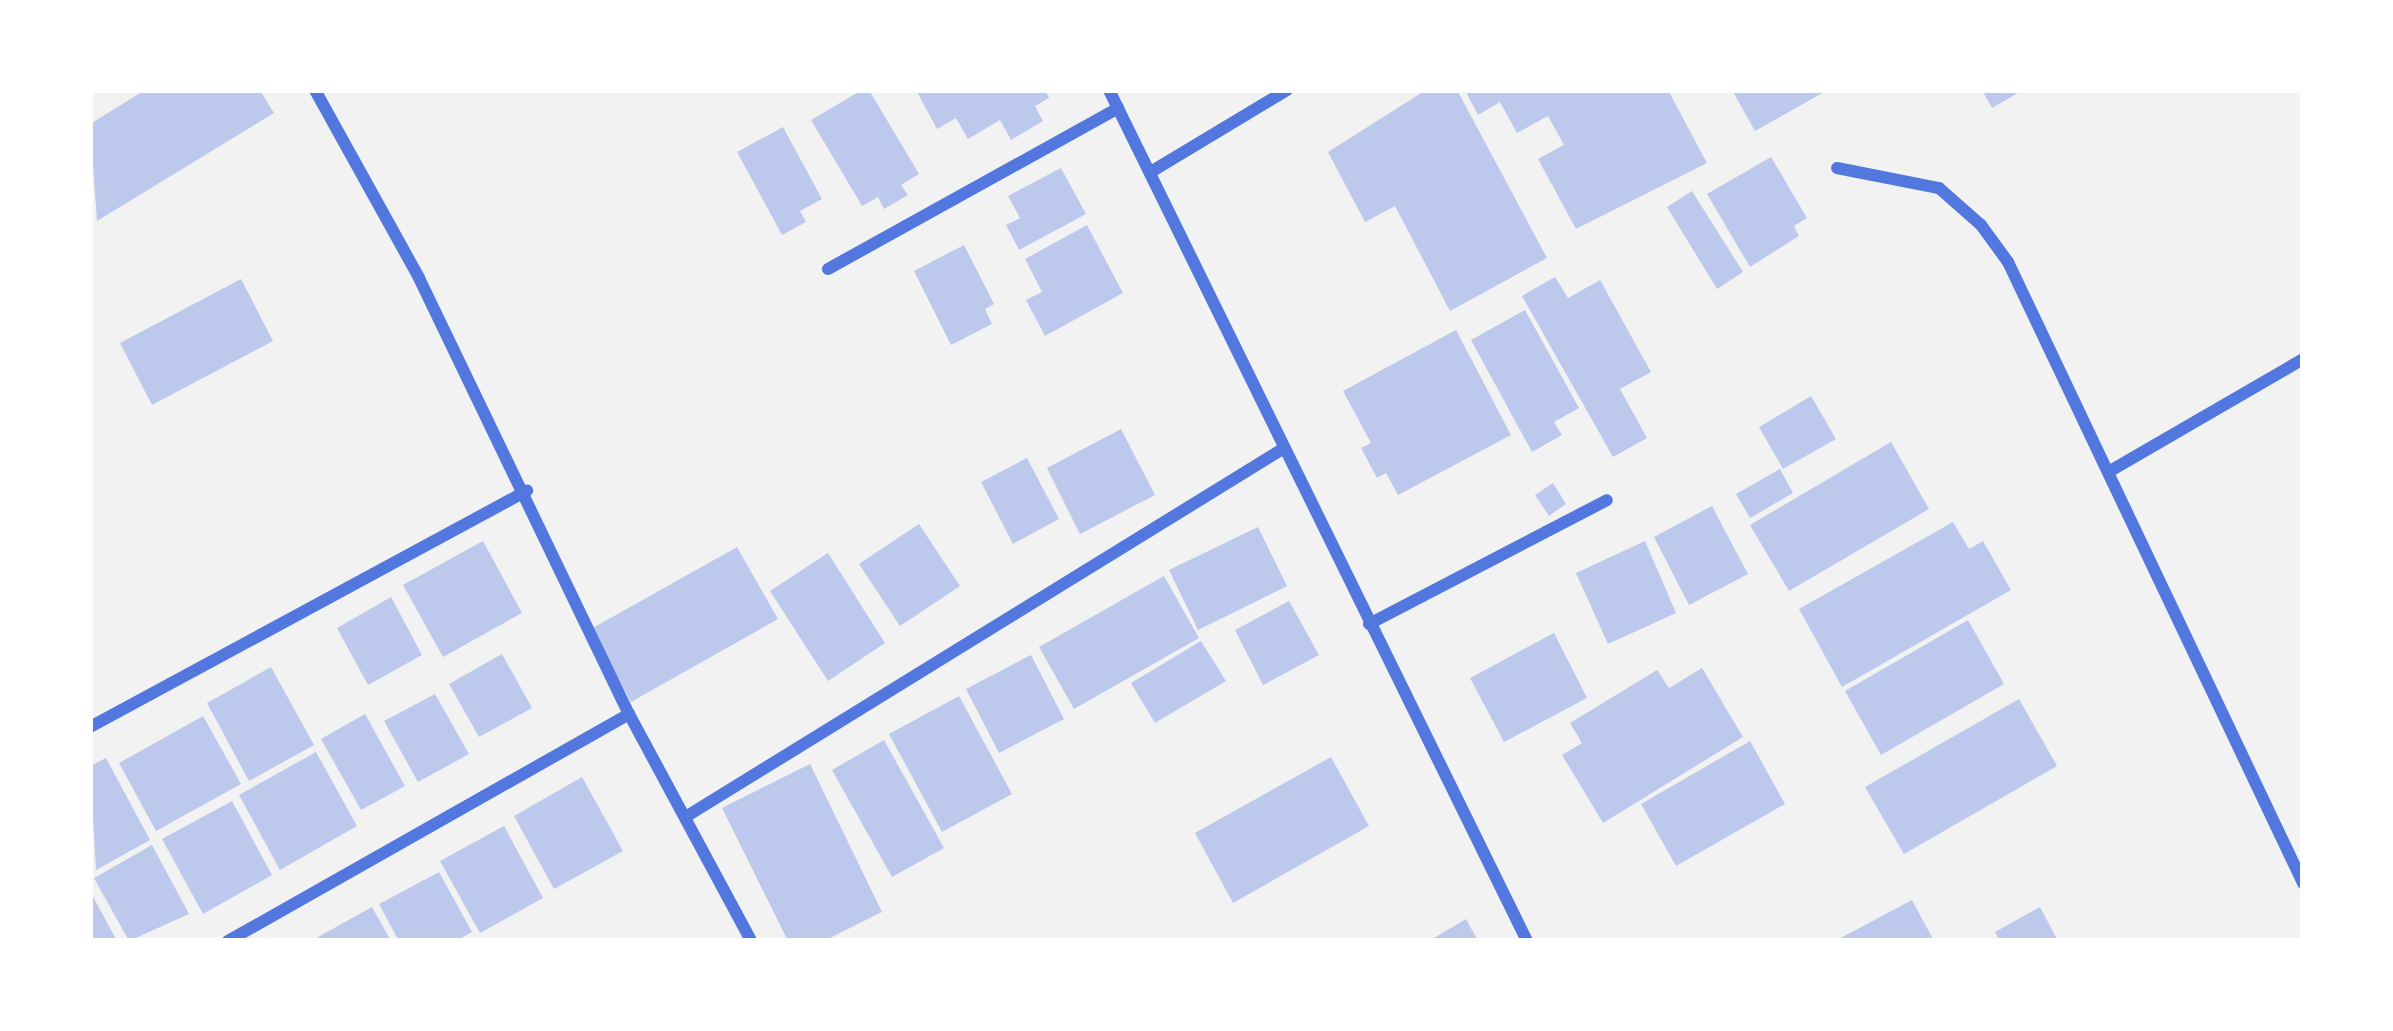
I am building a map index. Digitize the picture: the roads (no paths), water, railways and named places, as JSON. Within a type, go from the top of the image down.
[{"type":"street","points":[[314,90],[527,491],[629,713],[751,941]]},
{"type":"street","points":[[1109,90],[1154,170],[1281,450],[1527,941]]},
{"type":"street","points":[[1154,170],[1288,90]]},
{"type":"street","points":[[828,269],[1118,108]]},
{"type":"street","points":[[1837,168],[1939,188],[1981,224],[2008,262],[2303,883]]},
{"type":"street","points":[[2110,471],[2303,359]]},
{"type":"street","points":[[687,816],[1281,450]]},
{"type":"street","points":[[90,727],[527,491]]},
{"type":"street","points":[[1369,624],[1607,500]]},
{"type":"street","points":[[228,941],[629,713]]}]
